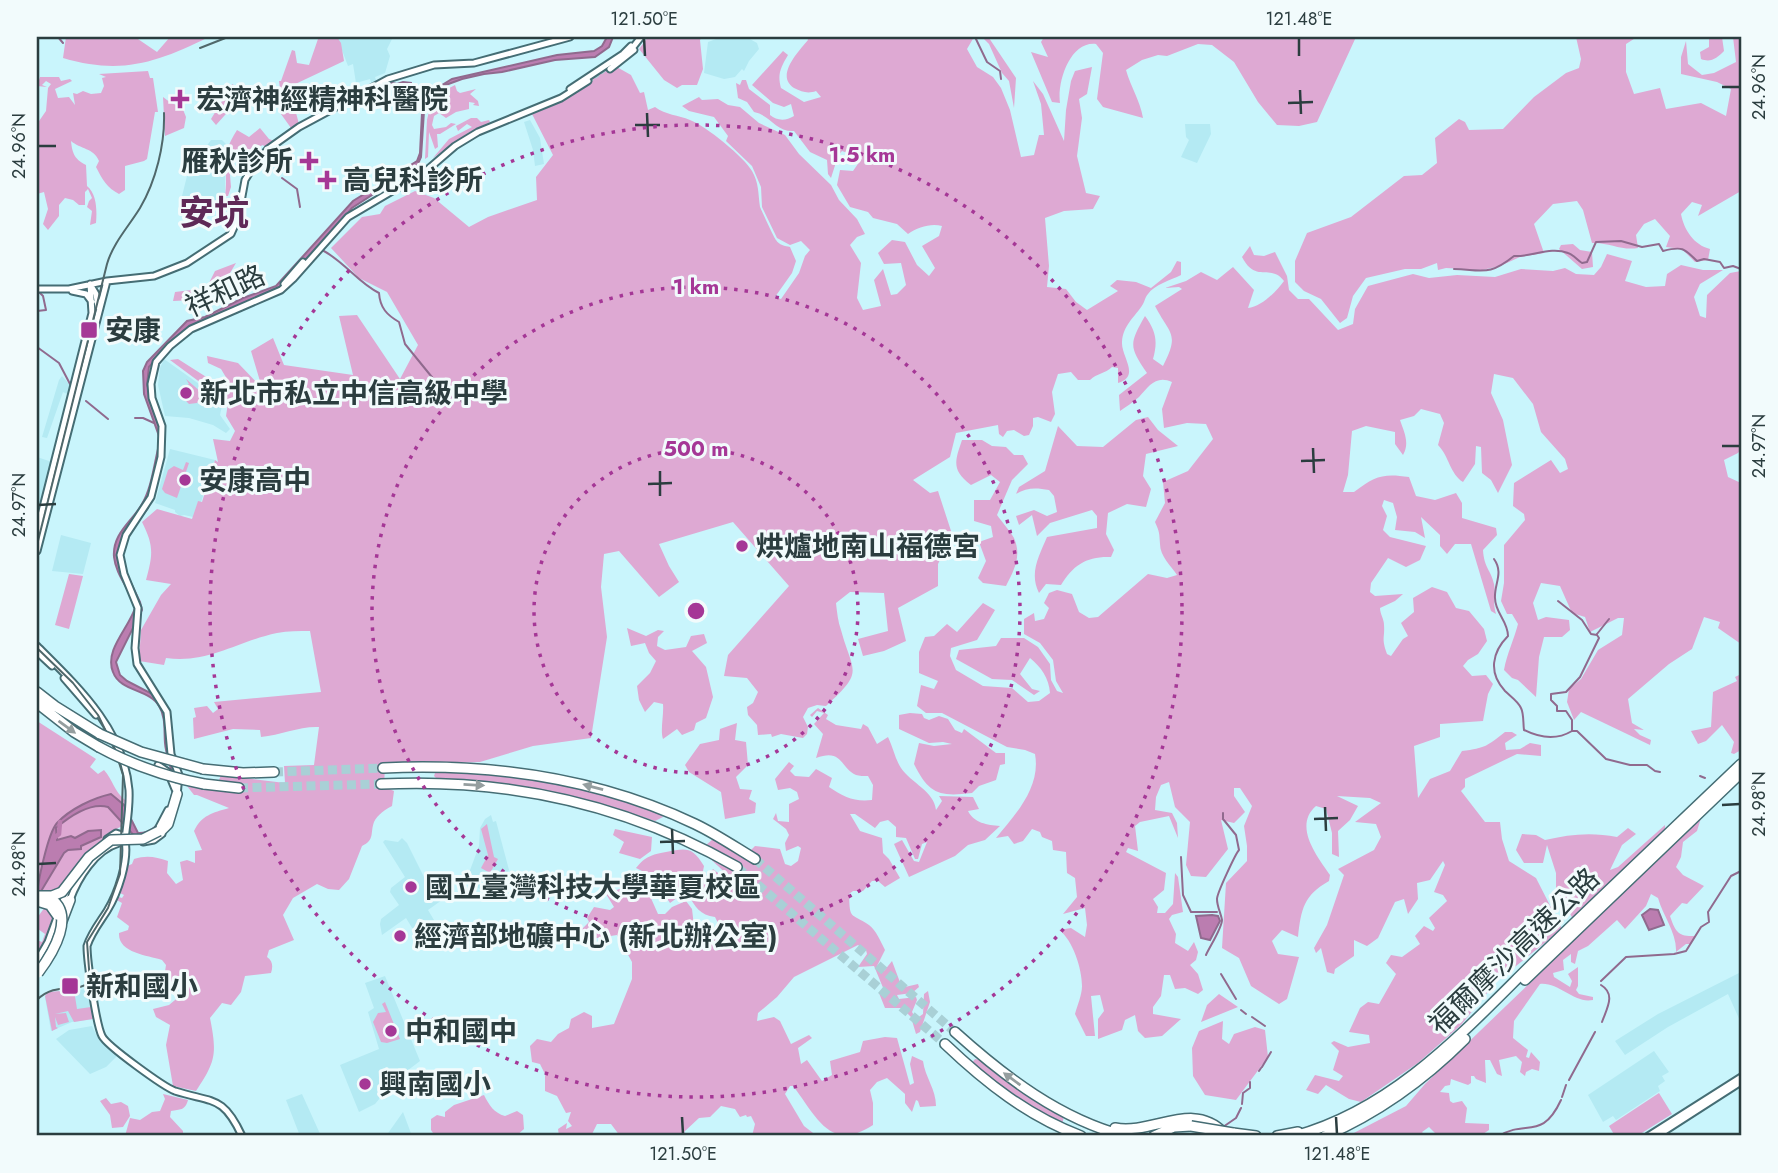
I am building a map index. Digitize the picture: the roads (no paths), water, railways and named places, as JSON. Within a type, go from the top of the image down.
[{"type":"highway","points":[[37,692],[100,734],[141,752],[203,769],[274,772]]},
{"type":"highway","points":[[37,704],[74,732],[131,763],[182,780],[239,788]]},
{"type":"highway","name":"福爾摩沙高速公路","points":[[1295,1136],[1337,1121],[1377,1101],[1401,1085],[1467,1031],[1537,959],[1741,764]]},
{"type":"highway","points":[[429,766],[430,782]]},
{"type":"highway","points":[[383,768],[429,766],[489,770],[586,785],[668,812],[697,825],[755,859]]},
{"type":"highway","points":[[209,785],[218,771]]},
{"type":"highway","name":"福爾摩沙高速公路","points":[[1325,1136],[1378,1110],[1430,1071],[1741,773]]},
{"type":"highway","points":[[381,783],[430,782],[497,787],[562,797],[628,816],[682,837],[737,867]]},
{"type":"highway","points":[[37,897],[57,898],[69,894],[90,863],[111,846],[122,841],[146,839],[159,831],[169,821],[176,792]]},
{"type":"highway","points":[[660,829],[668,812]]},
{"type":"highway","points":[[37,970],[55,939],[69,894],[88,863],[103,846],[115,839],[127,839]]},
{"type":"highway","points":[[37,897],[50,905],[58,919],[50,944],[37,970]]},
{"type":"highway","points":[[955,1032],[1020,1085],[1070,1115],[1125,1136]]},
{"type":"highway","points":[[945,1044],[1022,1108],[1068,1134],[1081,1136]]},
{"type":"highway","points":[[967,1065],[978,1053]]},
{"type":"highway","points":[[1070,1115],[1122,1129],[1142,1128],[1181,1118],[1201,1119],[1230,1134]]},
{"type":"highway","points":[[1277,1136],[1337,1121]]},
{"type":"highway","points":[[1154,1136],[1174,1127],[1191,1126],[1256,1136]]},
{"type":"highway","points":[[1332,1136],[1347,1127]]},
{"type":"main road","points":[[72,291],[107,281],[154,276],[174,270],[228,237],[237,219],[244,184],[254,165],[286,135],[388,79],[435,65],[474,63],[570,37]]},
{"type":"main road","points":[[636,44],[628,53],[608,67],[636,44]]},
{"type":"main road","points":[[540,106],[566,92],[636,44]]},
{"type":"main road","name":"祥和路","points":[[134,659],[138,608],[124,574],[120,555],[126,535],[151,497],[161,457],[162,426],[152,398],[153,370],[162,354],[183,334],[240,307],[280,294],[353,209],[420,172],[453,143],[477,129],[562,96],[588,81]]},
{"type":"main road","name":"祥和路","points":[[134,659],[135,608],[123,582],[117,556],[122,534],[148,496],[159,456],[159,423],[148,390],[150,366],[160,351],[192,325],[279,288],[317,249]]},
{"type":"main road","points":[[37,531],[96,307],[107,281]]},
{"type":"main road","points":[[37,290],[91,286]]},
{"type":"main road","points":[[91,286],[96,307]]},
{"type":"main road","points":[[37,290],[86,294],[96,307]]},
{"type":"main road","points":[[37,551],[56,462]]},
{"type":"main road","points":[[37,646],[74,683],[106,724],[124,765],[129,801],[127,839],[119,883],[112,902],[88,942],[87,953],[100,1031],[105,1041],[163,1084],[175,1091],[218,1102],[232,1116],[242,1136]]},
{"type":"main road","points":[[37,652],[106,724]]},
{"type":"main road","points":[[69,894],[96,858],[115,844],[127,839],[148,842],[164,832],[171,822],[179,784],[171,754],[169,718],[165,706],[140,672],[134,659]]},
{"type":"main road","points":[[172,736],[175,767]]},
{"type":"main road","points":[[158,765],[168,772],[176,792]]},
{"type":"main road","points":[[1648,1136],[1741,1079]]},
{"type":"main road","points":[[1657,1136],[1741,1079]]},
{"type":"waterway","points":[[58,37],[63,43]]},
{"type":"waterway","points":[[975,37],[987,62],[1000,71],[1001,79]]},
{"type":"waterway","points":[[282,178],[297,189],[300,207]]},
{"type":"waterway","points":[[1454,269],[1492,269],[1514,256],[1548,251],[1570,254],[1582,263],[1587,262],[1596,242],[1621,241],[1642,247],[1659,244],[1663,251],[1682,249],[1697,261],[1704,259],[1720,262],[1724,268],[1733,266],[1741,269]]},
{"type":"waterway","points":[[322,250],[379,293],[385,310],[399,322],[405,344],[440,387],[457,395],[462,402]]},
{"type":"waterway","points":[[37,311],[46,310],[40,293]]},
{"type":"waterway","points":[[37,347],[59,363],[70,384]]},
{"type":"waterway","points":[[86,401],[108,419]]},
{"type":"waterway","points":[[135,418],[154,423]]},
{"type":"waterway","points":[[1494,559],[1498,569],[1496,603],[1508,636],[1498,649],[1494,663],[1496,677],[1521,708],[1524,730],[1548,737],[1572,731]]},
{"type":"waterway","points":[[1558,601],[1582,620],[1591,634],[1599,638],[1580,677],[1566,692],[1551,694],[1557,711],[1566,711],[1572,720],[1572,731],[1577,731],[1606,759],[1630,765],[1647,765],[1660,772]]},
{"type":"waterway","points":[[1597,634],[1609,619]]},
{"type":"waterway","points":[[1700,776],[1705,778]]},
{"type":"waterway","points":[[1206,955],[1222,920],[1218,895],[1239,850],[1236,835],[1223,819],[1223,813]]},
{"type":"waterway","points":[[54,838],[59,834],[60,822]]},
{"type":"waterway","points":[[1181,857],[1183,895],[1191,912],[1217,912]]},
{"type":"waterway","points":[[1601,981],[1626,957],[1686,951],[1701,927],[1709,922],[1708,912],[1731,876],[1741,871]]},
{"type":"waterway","points":[[1221,974],[1236,999]]},
{"type":"waterway","points":[[1601,985],[1609,997],[1602,1022]]},
{"type":"waterway","points":[[1241,1010],[1246,1014]]},
{"type":"waterway","points":[[1252,1017],[1265,1026]]},
{"type":"waterway","points":[[1569,1080],[1595,1032]]},
{"type":"waterway","points":[[1262,1067],[1271,1052]]},
{"type":"waterway","points":[[1242,1104],[1243,1093],[1250,1088],[1250,1082]]},
{"type":"waterway","points":[[1562,1097],[1566,1085]]},
{"type":"waterway","points":[[1499,1136],[1547,1121],[1561,1100]]},
{"type":"waterway","points":[[1223,1127],[1236,1118],[1241,1108]]},
{"type":"tunnel","points":[[588,81],[608,67]]},
{"type":"tunnel","points":[[274,772],[383,768]]},
{"type":"tunnel","points":[[239,788],[381,784]]},
{"type":"tunnel","points":[[755,859],[955,1032]]},
{"type":"tunnel","points":[[737,867],[945,1044]]},
{"type":"tram line","points":[[200,48],[228,37]]},
{"type":"tram line","points":[[37,545],[107,264],[113,249],[151,186],[161,150],[164,113]]},
{"type":"tram line","points":[[37,648],[73,683],[98,715],[115,750],[123,775],[120,874],[108,908],[87,942],[90,982],[78,987],[51,991],[37,1000]]},
{"type":"place","name":"宏濟神經精神科醫院","points":[[180,99]]},
{"type":"place","name":"雁秋診所","points":[[309,161]]},
{"type":"place","name":"高兒科診所","points":[[327,180]]},
{"type":"place","name":"安康","points":[[89,330]]},
{"type":"place","name":"新北市私立中信高級中學","points":[[186,393]]},
{"type":"place","name":"安康高中","points":[[185,480]]},
{"type":"place","name":"烘爐地南山福德宮","points":[[742,546]]},
{"type":"place","name":"國立臺灣科技大學華夏校區","points":[[411,887]]},
{"type":"place","name":"經濟部地礦中心 (新北辦公室)","points":[[400,936]]},
{"type":"place","name":"新和國小","points":[[70,986]]},
{"type":"place","name":"中和國中","points":[[391,1031]]},
{"type":"place","name":"興南國小","points":[[365,1084]]},
{"type":"district","name":"安坑","points":[[214,213]]}]
